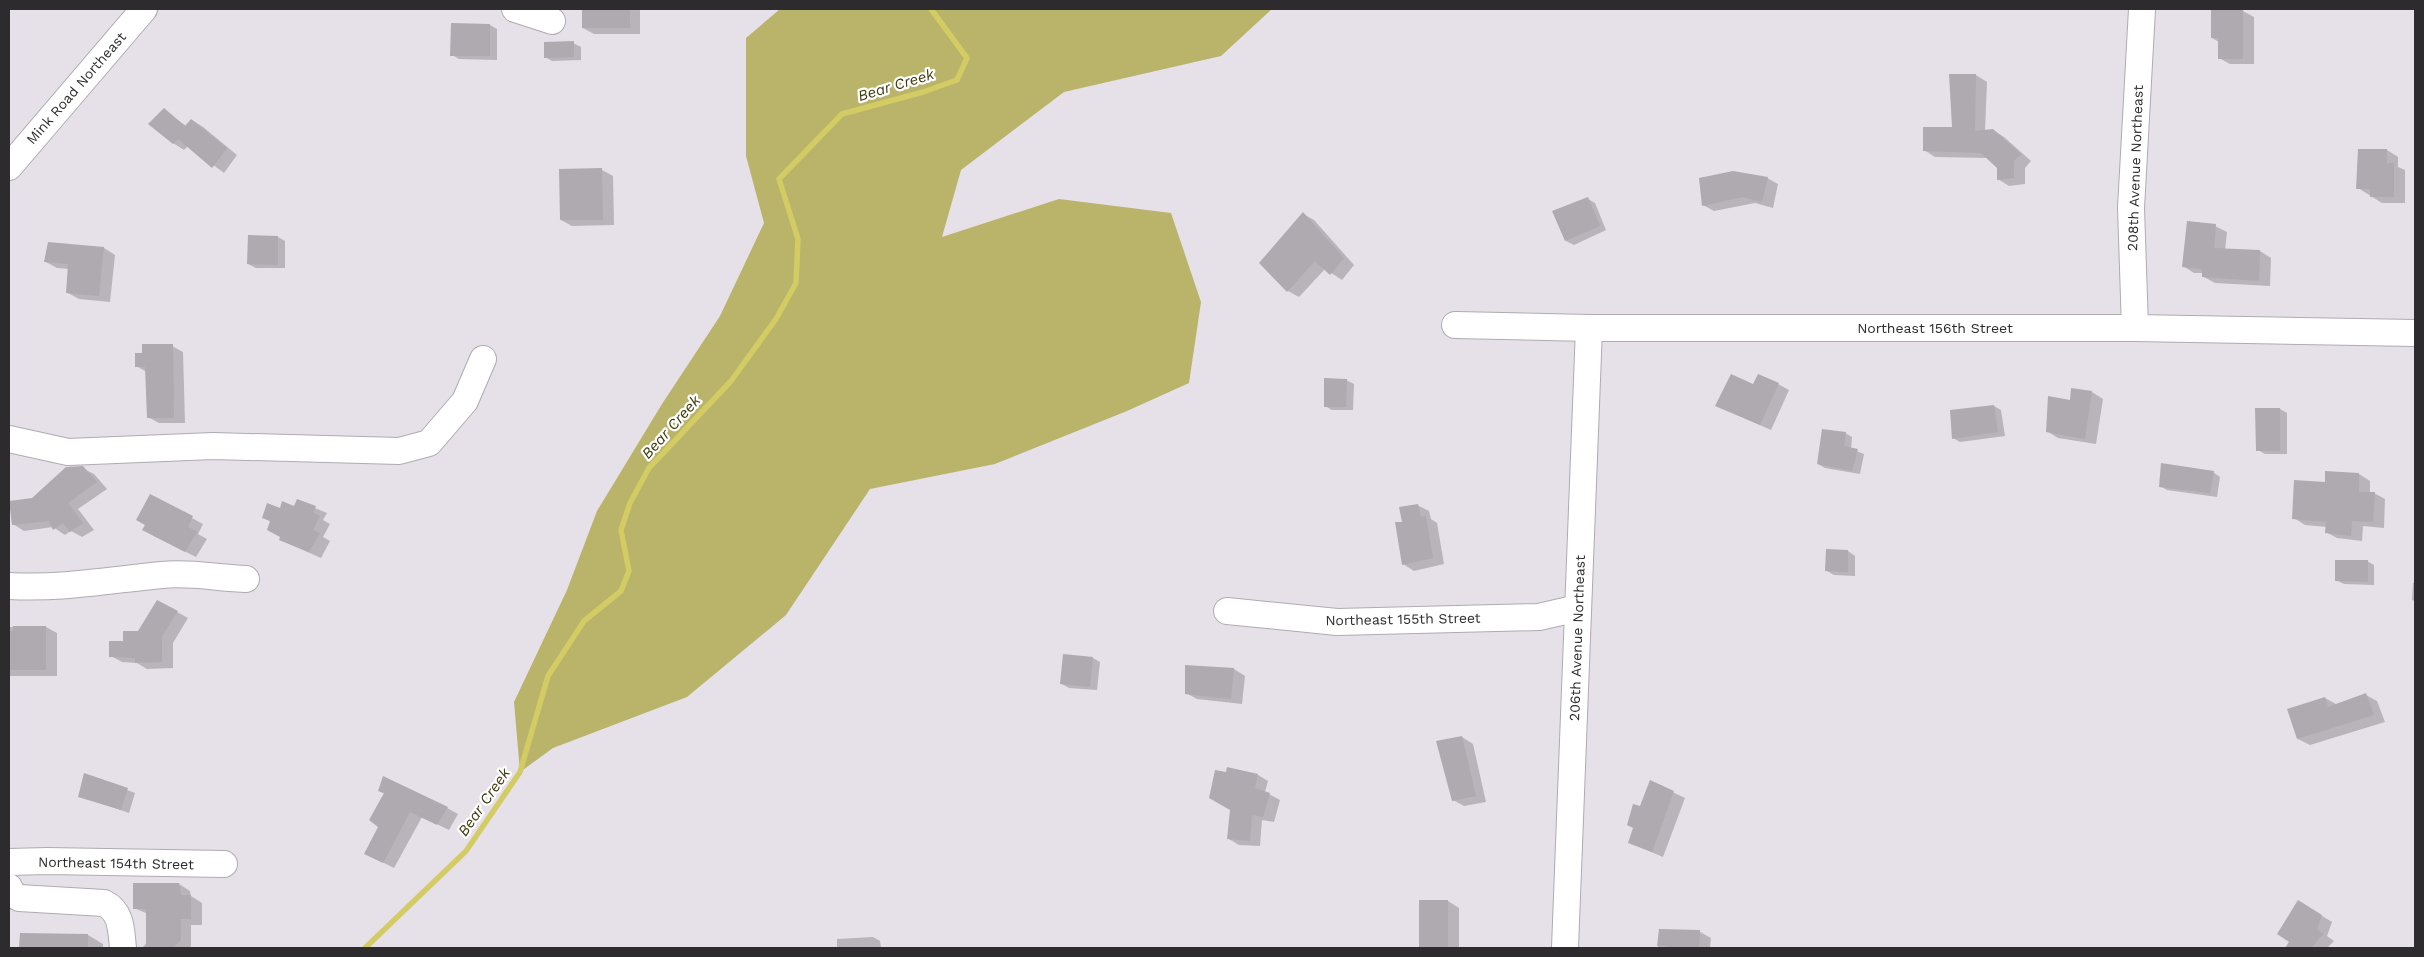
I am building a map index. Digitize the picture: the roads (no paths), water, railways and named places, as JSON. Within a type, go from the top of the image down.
[{"type":"street","name":"Mink Road Northeast","points":[[9,167],[144,9]]},
{"type":"street","points":[[514,9],[552,21]]},
{"type":"street","name":"208th Avenue Northeast","points":[[2135,328],[2131,208],[2142,9]]},
{"type":"street","name":"Northeast 156th Street","points":[[1455,325],[1589,328],[2135,328],[2415,333]]},
{"type":"street","name":"206th Avenue Northeast","points":[[1565,948],[1589,328]]},
{"type":"street","points":[[9,438],[68,452],[213,446],[398,451],[429,443],[465,401],[483,359]]},
{"type":"street","points":[[9,586],[39,588],[89,584],[164,574],[246,580]]},
{"type":"street","name":"Northeast 155th Street","points":[[1227,611],[1337,622],[1539,617],[1578,608]]},
{"type":"street","name":"Northeast 154th Street","points":[[9,862],[224,864]]},
{"type":"street","points":[[9,887],[12,893],[19,898],[104,903],[113,908],[119,917],[123,948]]},
{"type":"waterway","name":"Bear Creek","points":[[365,948],[466,851],[520,772],[548,676],[584,621],[621,591],[629,571],[621,530],[630,503],[649,468],[731,381],[776,319],[796,283],[798,239],[779,179],[842,114],[923,92],[957,80],[967,58],[931,9]]}]
